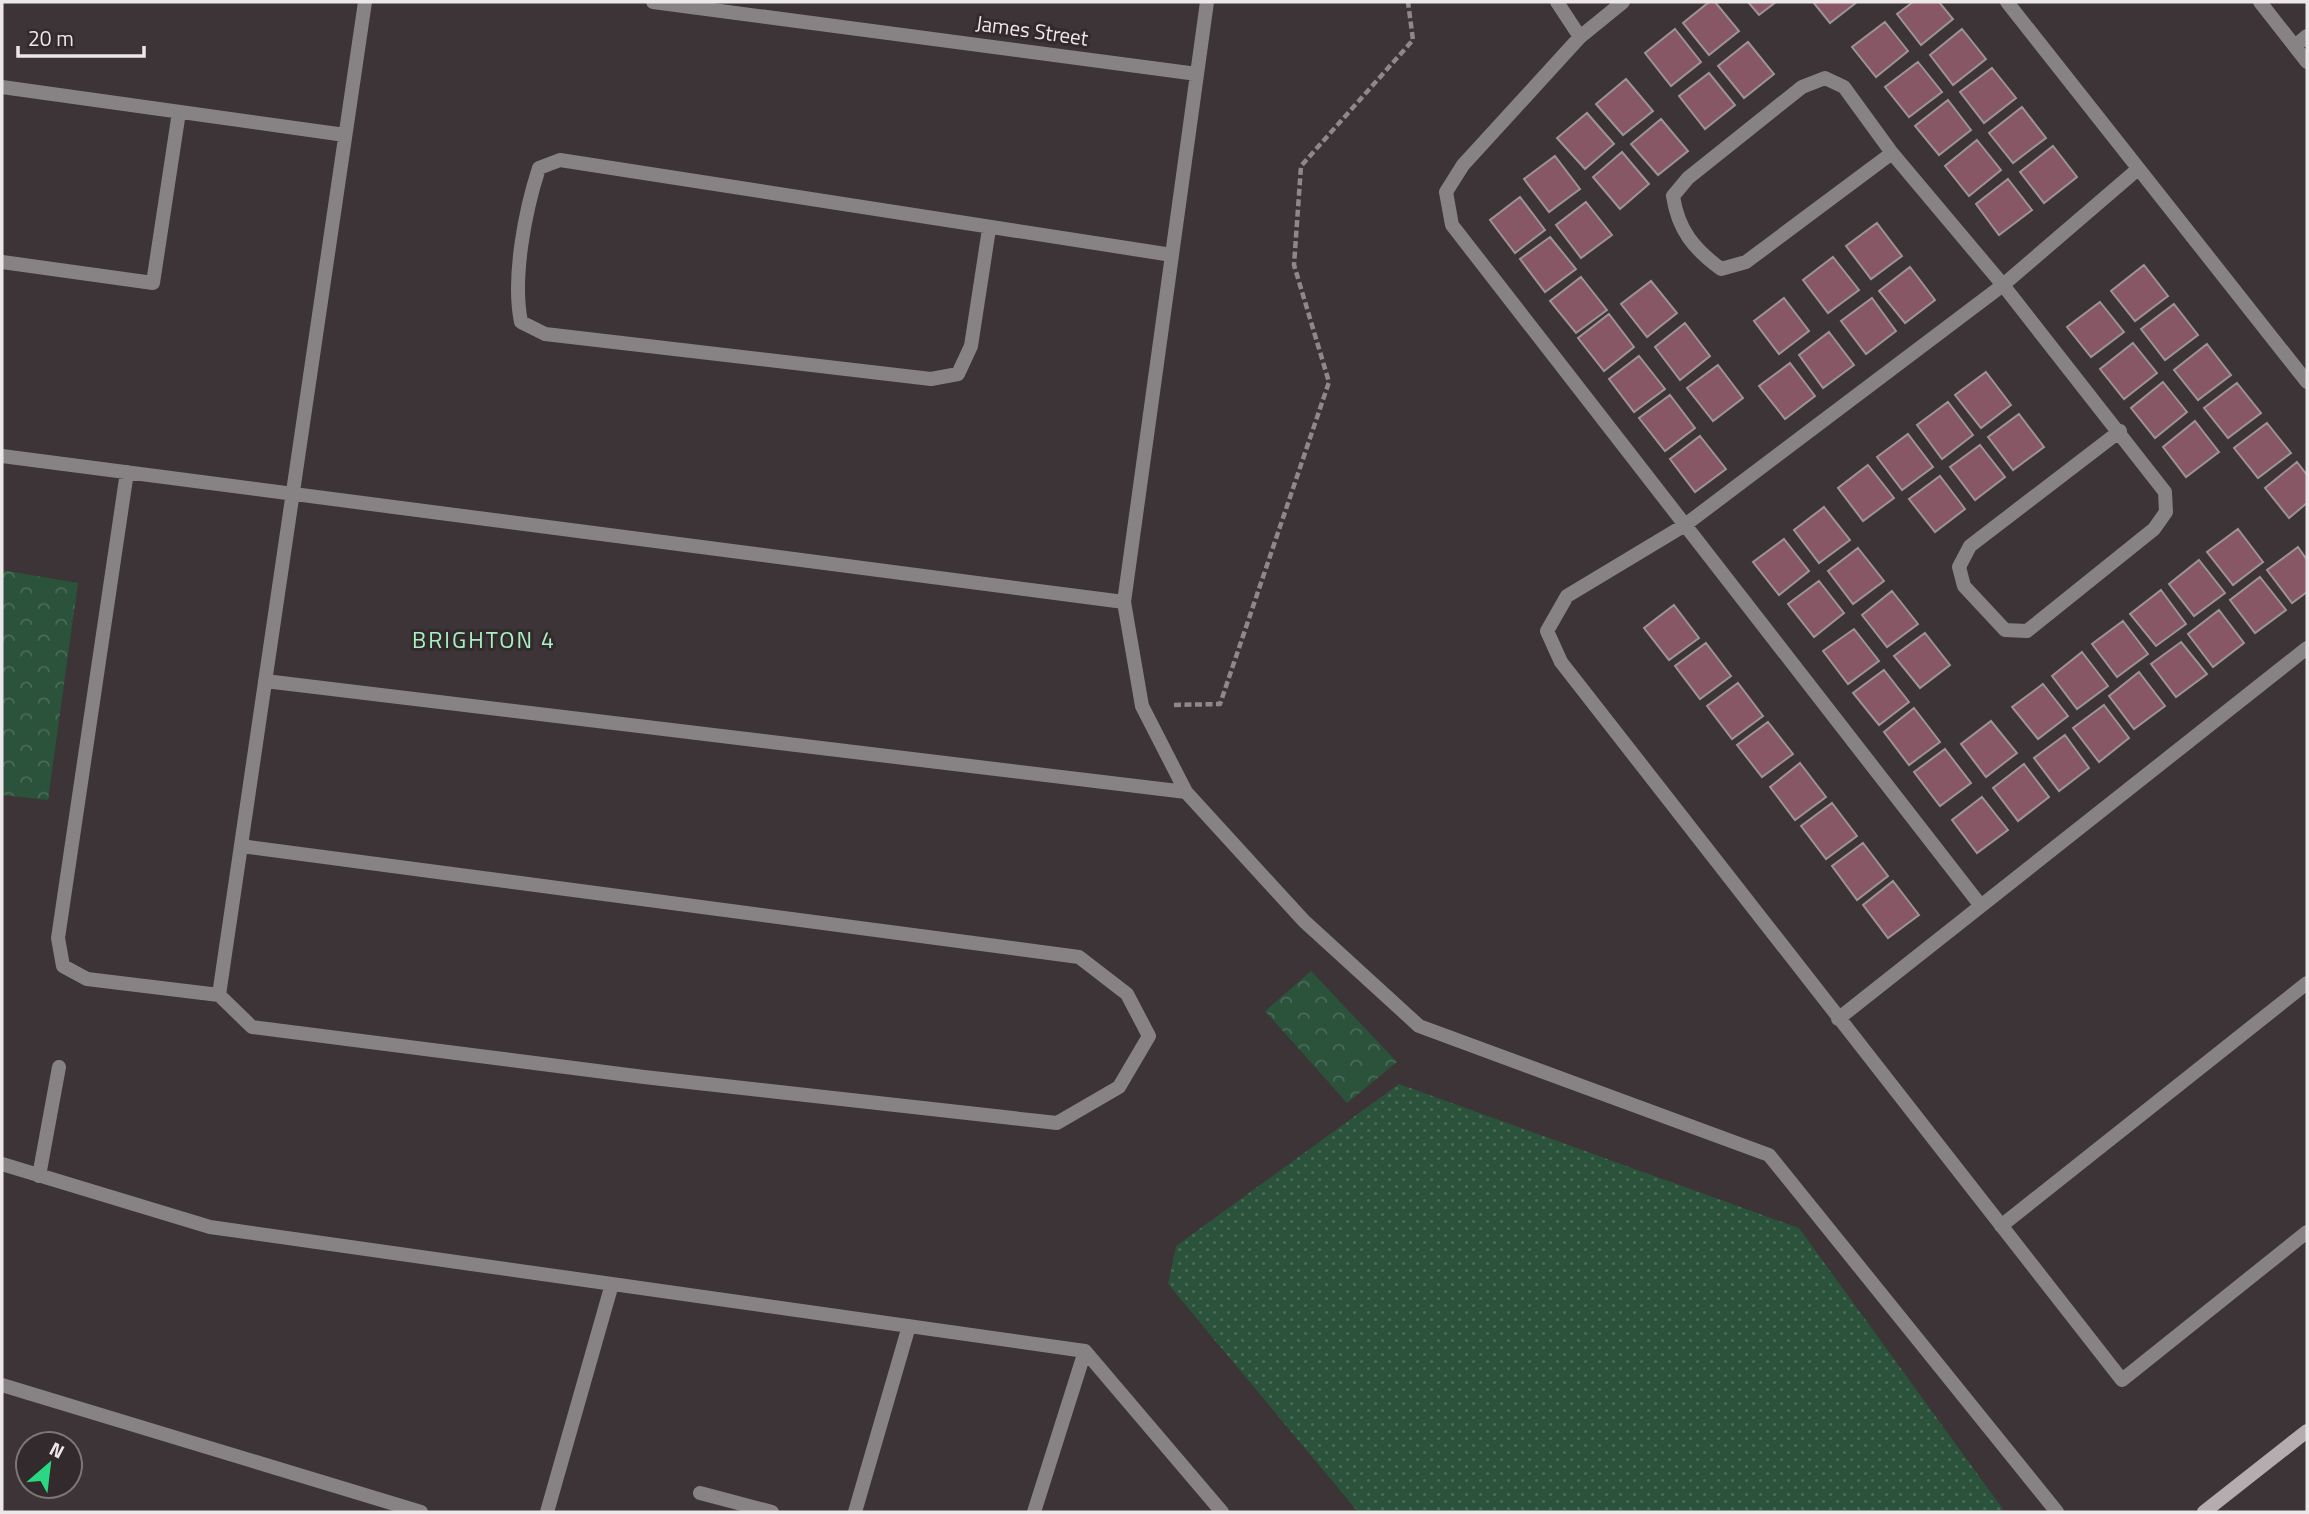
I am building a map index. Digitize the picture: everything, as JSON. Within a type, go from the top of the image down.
[{"type":"main road","points":[[2204,1512],[2307,1431]]},
{"type":"street","points":[[219,995],[365,2]]},
{"type":"street","name":"James Street","points":[[653,2],[1197,74]]},
{"type":"street","points":[[1208,2],[1124,602],[1142,706],[1185,792],[1304,920],[1419,1026],[1769,1155],[2057,1512]]},
{"type":"street","points":[[1557,2],[1580,37]]},
{"type":"street","points":[[1623,2],[1580,37],[1463,165],[1446,192],[1451,225],[1981,906]]},
{"type":"street","points":[[2007,2],[2307,382]]},
{"type":"street","points":[[2260,2],[2307,62]]},
{"type":"street","points":[[2294,46],[2307,36]]},
{"type":"street","points":[[1892,153],[1745,262],[1721,269],[1702,255],[1676,219],[1673,196],[1688,178],[1802,87],[1825,78],[1844,87],[1892,153],[2003,285],[2120,431],[2165,492],[2166,512],[2154,529],[2027,631],[2005,630],[1964,586],[1958,568],[1970,546],[2120,431]]},
{"type":"street","points":[[2,87],[345,135]]},
{"type":"street","points":[[2,261],[153,283],[179,112]]},
{"type":"street","points":[[989,229],[971,346],[958,374],[931,379],[545,334],[520,322],[516,298],[531,192],[539,168],[560,160],[989,229],[1172,255]]},
{"type":"street","points":[[2138,169],[2003,285],[1685,525],[1567,596],[1547,631],[1561,662],[1838,1020],[2122,1380],[2307,1233]]},
{"type":"street","points":[[2,456],[1124,602]]},
{"type":"street","points":[[127,472],[58,938],[63,966],[87,979],[219,995],[251,1027],[644,1077],[1057,1123],[1119,1087],[1149,1036],[1127,994],[1079,957],[241,846]]},
{"type":"street","points":[[1838,1020],[2307,648]]},
{"type":"street","points":[[265,681],[1185,792]]},
{"type":"street","points":[[2001,1226],[2307,983]]},
{"type":"street","points":[[39,1177],[59,1067]]},
{"type":"street","points":[[2,1164],[210,1227],[1085,1351],[1222,1512]]},
{"type":"street","points":[[547,1512],[612,1284]]},
{"type":"street","points":[[855,1512],[909,1326]]},
{"type":"street","points":[[1034,1512],[1085,1351]]},
{"type":"street","points":[[2,1385],[421,1512]]},
{"type":"street","points":[[700,1493],[741,1508],[772,1512]]},
{"type":"path","points":[[1142,706],[1220,704],[1329,382],[1294,265],[1301,166],[1413,40],[1408,2]]},
{"type":"green space","points":[[2,570],[78,583],[48,800],[2,795]]},
{"type":"green space","points":[[1311,971],[1397,1062],[1347,1103],[1265,1011]]},
{"type":"green space","points":[[1399,1084],[1799,1228],[2005,1512],[1358,1512],[1168,1284],[1176,1246]]},
{"type":"building","points":[[1709,2],[1715,2],[1739,31],[1709,55],[1683,23]]},
{"type":"building","points":[[1748,2],[1776,2],[1759,15]]},
{"type":"building","points":[[1813,2],[1857,2],[1830,23]]},
{"type":"building","points":[[1913,2],[1939,2],[1953,19],[1921,45],[1897,14]]},
{"type":"building","points":[[1885,22],[1908,51],[1876,77],[1852,47]]},
{"type":"building","points":[[1675,29],[1701,62],[1671,86],[1645,53]]},
{"type":"building","points":[[1962,29],[1986,59],[1953,85],[1930,55]]},
{"type":"building","points":[[1748,42],[1774,74],[1744,98],[1718,66]]},
{"type":"building","points":[[1918,62],[1942,92],[1909,117],[1885,87]]},
{"type":"building","points":[[1992,68],[2016,98],[1984,123],[1960,92]]},
{"type":"building","points":[[1709,73],[1735,105],[1705,129],[1679,96]]},
{"type":"building","points":[[1626,79],[1653,111],[1623,135],[1596,104]]},
{"type":"building","points":[[1948,100],[1971,130],[1939,155],[1915,126]]},
{"type":"building","points":[[2022,107],[2046,138],[2013,163],[1989,133]]},
{"type":"building","points":[[1587,113],[1614,144],[1585,169],[1557,138]]},
{"type":"building","points":[[1661,119],[1688,151],[1658,175],[1631,144]]},
{"type":"building","points":[[1977,140],[2001,170],[1969,196],[1945,166]]},
{"type":"building","points":[[2053,146],[2077,177],[2044,203],[2020,172]]},
{"type":"building","points":[[1622,152],[1649,184],[1620,209],[1593,177]]},
{"type":"building","points":[[1555,156],[1580,189],[1549,212],[1524,179]]},
{"type":"building","points":[[2008,179],[2032,210],[1999,235],[1976,204]]},
{"type":"building","points":[[1520,197],[1545,230],[1515,253],[1490,220]]},
{"type":"building","points":[[1586,202],[1612,235],[1581,258],[1556,225]]},
{"type":"building","points":[[1877,223],[1902,256],[1871,279],[1846,246]]},
{"type":"building","points":[[1550,237],[1576,269],[1545,292],[1520,259]]},
{"type":"building","points":[[1833,257],[1859,290],[1828,313],[1803,280]]},
{"type":"building","points":[[2144,265],[2168,296],[2135,321],[2111,291]]},
{"type":"building","points":[[1910,267],[1935,300],[1905,323],[1879,291]]},
{"type":"building","points":[[1581,277],[1607,310],[1576,333],[1550,301]]},
{"type":"building","points":[[1651,281],[1677,313],[1647,337],[1621,304]]},
{"type":"building","points":[[1784,298],[1809,331],[1779,354],[1754,321]]},
{"type":"building","points":[[1872,298],[1896,331],[1866,354],[1841,321]]},
{"type":"building","points":[[2100,302],[2124,332],[2091,357],[2067,327]]},
{"type":"building","points":[[2174,304],[2198,335],[2165,360],[2141,329]]},
{"type":"building","points":[[1609,314],[1634,347],[1604,371],[1578,338]]},
{"type":"building","points":[[1685,323],[1710,356],[1680,380],[1655,347]]},
{"type":"building","points":[[1829,332],[1854,365],[1823,388],[1799,355]]},
{"type":"building","points":[[2133,343],[2157,373],[2124,399],[2100,369]]},
{"type":"building","points":[[2207,344],[2231,375],[2198,400],[2174,370]]},
{"type":"building","points":[[1639,356],[1665,389],[1634,412],[1609,379]]},
{"type":"building","points":[[1790,363],[1815,396],[1785,419],[1759,386]]},
{"type":"building","points":[[1718,365],[1743,398],[1713,421],[1687,388]]},
{"type":"building","points":[[1986,372],[2011,405],[1981,428],[1955,395]]},
{"type":"building","points":[[2163,382],[2187,412],[2155,438],[2131,408]]},
{"type":"building","points":[[2237,383],[2261,413],[2228,438],[2204,408]]},
{"type":"building","points":[[1670,395],[1695,428],[1665,451],[1639,418]]},
{"type":"building","points":[[1948,402],[1973,435],[1942,459],[1917,425]]},
{"type":"building","points":[[2019,414],[2044,447],[2013,470],[1988,437]]},
{"type":"building","points":[[2195,421],[2219,452],[2186,477],[2163,447]]},
{"type":"building","points":[[2267,423],[2291,453],[2258,478],[2234,448]]},
{"type":"building","points":[[1908,434],[1933,467],[1902,490],[1877,457]]},
{"type":"building","points":[[1700,436],[1726,469],[1695,492],[1670,459]]},
{"type":"building","points":[[1980,445],[2005,477],[1975,500],[1950,467]]},
{"type":"building","points":[[2297,462],[2307,475],[2307,503],[2289,518],[2265,488]]},
{"type":"building","points":[[1868,465],[1894,498],[1863,521],[1838,488]]},
{"type":"building","points":[[1940,476],[1965,509],[1935,532],[1909,499]]},
{"type":"building","points":[[1824,507],[1850,540],[1819,563],[1794,530]]},
{"type":"building","points":[[2238,529],[2263,562],[2233,585],[2207,552]]},
{"type":"building","points":[[1784,539],[1809,571],[1779,595],[1753,562]]},
{"type":"building","points":[[2298,547],[2307,560],[2307,592],[2292,603],[2267,570]]},
{"type":"building","points":[[1858,548],[1884,581],[1853,604],[1828,571]]},
{"type":"building","points":[[2199,560],[2225,593],[2194,616],[2169,584]]},
{"type":"building","points":[[2260,577],[2286,610],[2255,633],[2230,600]]},
{"type":"building","points":[[1819,581],[1844,613],[1814,637],[1788,604]]},
{"type":"building","points":[[2161,590],[2186,624],[2156,646],[2130,614]]},
{"type":"building","points":[[1892,591],[1918,624],[1887,647],[1862,615]]},
{"type":"building","points":[[1674,605],[1699,638],[1669,660],[1644,628]]},
{"type":"building","points":[[2219,610],[2244,643],[2213,667],[2188,634]]},
{"type":"building","points":[[2123,621],[2148,654],[2117,677],[2092,644]]},
{"type":"building","points":[[1854,629],[1879,661],[1848,684],[1823,651]]},
{"type":"building","points":[[1925,633],[1950,665],[1920,688],[1894,656]]},
{"type":"building","points":[[2181,642],[2207,674],[2176,697],[2151,664]]},
{"type":"building","points":[[1706,643],[1731,676],[1700,699],[1675,666]]},
{"type":"building","points":[[2082,652],[2108,686],[2077,709],[2052,676]]},
{"type":"building","points":[[1884,670],[1909,702],[1879,725],[1853,693]]},
{"type":"building","points":[[2139,672],[2165,706],[2134,729],[2109,696]]},
{"type":"building","points":[[1738,683],[1763,716],[1732,739],[1707,706]]},
{"type":"building","points":[[2043,684],[2068,716],[2038,739],[2012,707]]},
{"type":"building","points":[[2104,705],[2129,738],[2099,762],[2073,728]]},
{"type":"building","points":[[1914,708],[1940,742],[1909,765],[1884,732]]},
{"type":"building","points":[[1991,721],[2017,753],[1986,777],[1961,744]]},
{"type":"building","points":[[1768,722],[1793,754],[1762,777],[1737,745]]},
{"type":"building","points":[[2065,735],[2089,768],[2059,791],[2034,758]]},
{"type":"building","points":[[1945,749],[1971,783],[1940,806],[1914,772]]},
{"type":"building","points":[[1800,763],[1826,797],[1795,820],[1770,787]]},
{"type":"building","points":[[2024,764],[2049,797],[2018,821],[1993,788]]},
{"type":"building","points":[[1982,797],[2008,830],[1977,853],[1952,820]]},
{"type":"building","points":[[1832,803],[1857,836],[1826,859],[1801,826]]},
{"type":"building","points":[[1863,843],[1888,876],[1857,900],[1832,866]]},
{"type":"building","points":[[1893,881],[1919,915],[1888,938],[1863,905]]},
{"type":"district","name":"BRIGHTON 4","points":[[484,640]]}]
